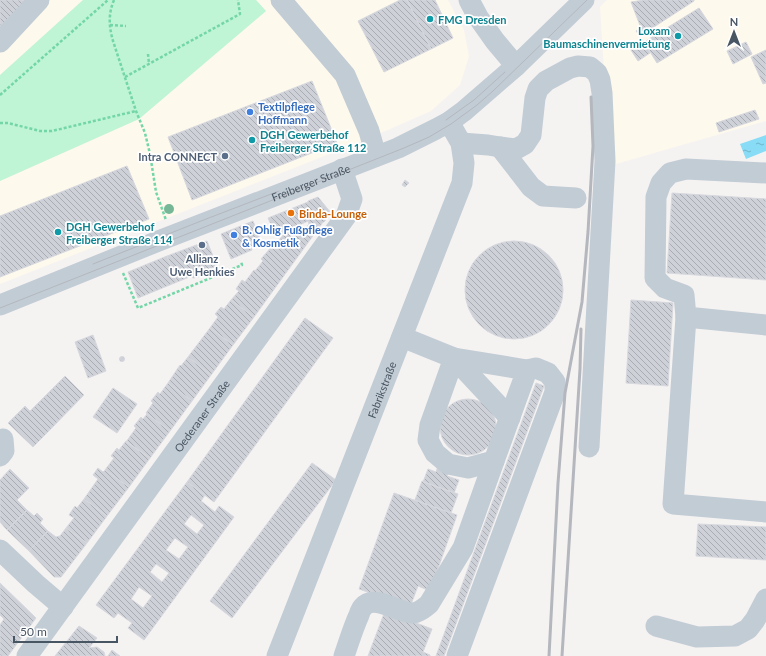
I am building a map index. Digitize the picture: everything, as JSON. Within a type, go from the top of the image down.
[{"type":"street","points":[[0,42],[10,24],[27,0]]},
{"type":"street","points":[[10,24],[39,0]]},
{"type":"street","points":[[281,0],[345,75],[369,132],[376,156]]},
{"type":"street","points":[[469,0],[478,17],[495,41],[516,66]]},
{"type":"street","name":"Freiberger Straße","points":[[0,305],[418,139],[449,122],[479,99],[516,66],[584,0]]},
{"type":"street","points":[[461,143],[516,149],[525,144],[531,135],[535,98],[538,89],[546,81],[570,68],[578,66],[590,67],[597,73],[600,80],[602,93],[605,161],[589,447]]},
{"type":"street","name":"Fabrikstraße","points":[[277,656],[462,183],[464,163],[461,143],[449,122]]},
{"type":"street","points":[[500,147],[531,187],[543,196],[576,198]]},
{"type":"street","name":"Oederaner Straße","points":[[27,656],[346,216],[352,199],[342,169]]},
{"type":"street","points":[[766,173],[686,169],[670,173],[661,182],[656,196],[655,278],[665,288],[684,295],[686,317],[673,504],[766,512]]},
{"type":"street","points":[[686,317],[766,325]]},
{"type":"street","points":[[402,337],[454,358],[527,370],[536,368],[548,373],[555,382],[554,392],[457,656]]},
{"type":"street","points":[[454,358],[510,418]]},
{"type":"street","points":[[454,358],[430,425],[428,440],[436,453],[448,464],[468,468],[494,461]]},
{"type":"street","points":[[344,656],[357,619],[364,606],[377,602],[413,613],[422,610],[429,604],[463,548],[527,370]]},
{"type":"street","points":[[0,550],[63,607]]},
{"type":"street","points":[[656,626],[697,637],[735,636],[748,629],[755,620],[766,599]]},
{"type":"path","points":[[0,96],[108,0]]},
{"type":"path","points":[[114,0],[111,6],[109,19],[113,41],[136,111],[145,133],[156,192],[172,236]]},
{"type":"path","points":[[125,77],[240,14],[238,0]]},
{"type":"path","points":[[110,26],[126,26]]},
{"type":"path","points":[[148,54],[149,64]]},
{"type":"path","points":[[0,123],[40,132],[52,131],[136,111]]},
{"type":"path","points":[[117,258],[138,308],[242,265],[241,261]]},
{"type":"shaded area","points":[[0,0],[83,0],[0,76]]},
{"type":"shaded area","points":[[256,0],[448,0],[464,30],[469,56],[460,85],[431,111],[365,140],[0,284],[0,181],[139,119],[266,11]]},
{"type":"shaded area","points":[[607,0],[766,0],[766,121],[609,166],[600,7]]},
{"type":"green space","points":[[83,0],[256,0],[266,11],[139,119],[0,181],[0,75]]},
{"type":"water","points":[[766,135],[766,151],[746,159],[740,144]]},
{"type":"building","points":[[0,0],[32,0],[0,34]]},
{"type":"building","points":[[400,0],[407,0],[431,49],[384,72],[358,21]]},
{"type":"building","name":"FMG Dresden","points":[[407,0],[435,0],[453,38],[431,49]]},
{"type":"building","points":[[644,0],[694,1],[640,36],[636,31],[641,28],[631,2]]},
{"type":"building","name":"Loxam Baumaschinenvermietung","points":[[699,8],[713,29],[657,63],[644,42]]},
{"type":"building","points":[[642,39],[650,53],[638,61],[629,47]]},
{"type":"building","points":[[746,42],[752,54],[733,64],[727,51]]},
{"type":"building","points":[[766,50],[766,83],[763,84],[751,57]]},
{"type":"building","name":"DGH Gewerbehof Freiberger Straße 112","points":[[312,81],[337,143],[192,200],[168,137]]},
{"type":"building","points":[[755,110],[759,119],[719,132],[716,123]]},
{"type":"building","name":"DGH Gewerbehof Freiberger Straße 114","points":[[127,166],[149,219],[0,277],[0,216]]},
{"type":"building","points":[[405,180],[409,183],[405,187],[402,185]]},
{"type":"building","points":[[672,193],[766,199],[766,280],[667,273]]},
{"type":"building","points":[[318,197],[331,213],[275,288],[255,271],[263,261],[261,259],[284,234],[281,232],[275,234],[268,218]],"holes":[[[308,221],[309,224],[303,232],[295,227]]]},
{"type":"building","points":[[253,221],[260,239],[255,246],[251,247],[252,250],[231,259],[221,234]]},
{"type":"building","points":[[207,241],[217,266],[201,273],[202,275],[198,277],[193,278],[192,276],[177,282],[167,256]]},
{"type":"building","points":[[514,241],[533,245],[548,256],[559,271],[563,290],[559,309],[548,324],[533,335],[514,339],[495,335],[480,324],[469,309],[465,290],[469,271],[480,256],[495,245]]},
{"type":"building","points":[[167,256],[177,282],[138,298],[128,272]]},
{"type":"building","points":[[254,270],[275,288],[254,317],[231,300],[239,291],[236,289],[242,280],[245,282]]},
{"type":"building","points":[[231,300],[254,317],[233,345],[210,328],[218,317],[215,314],[221,307],[224,309]]},
{"type":"building","points":[[631,300],[673,303],[668,386],[626,383]]},
{"type":"building","points":[[305,318],[333,338],[214,502],[187,482]]},
{"type":"building","points":[[210,328],[233,345],[211,375],[188,357]]},
{"type":"building","points":[[93,335],[106,371],[88,378],[75,342]]},
{"type":"building","points":[[120,357],[124,357],[124,361],[120,361]]},
{"type":"building","points":[[188,357],[211,375],[192,401],[168,383],[180,365],[181,366]]},
{"type":"building","points":[[65,376],[84,395],[33,447],[8,423],[25,406],[30,411]]},
{"type":"building","points":[[168,383],[192,401],[170,431],[146,413],[153,403],[151,401],[158,392],[160,394]]},
{"type":"building","points":[[536,383],[544,386],[444,656],[436,656]]},
{"type":"building","points":[[113,388],[137,404],[117,433],[93,417]]},
{"type":"building","points":[[468,399],[479,401],[488,407],[494,416],[496,427],[494,438],[488,447],[479,453],[468,455],[457,453],[448,447],[442,438],[440,427],[442,416],[448,407],[457,401]]},
{"type":"building","points":[[147,414],[170,431],[150,458],[126,442],[136,428],[134,426],[141,417],[143,419]]},
{"type":"building","points":[[126,441],[150,458],[129,487],[105,470],[114,458],[111,456],[117,448],[119,450]]},
{"type":"building","points":[[312,463],[336,480],[232,618],[210,601]]},
{"type":"building","points":[[438,466],[449,470],[447,476],[459,480],[454,493],[423,482],[428,469],[436,472]]},
{"type":"building","points":[[98,468],[103,472],[105,470],[129,487],[107,516],[84,499],[98,479],[93,475]]},
{"type":"building","points":[[10,469],[29,488],[17,500],[27,510],[7,530],[0,522],[0,480]]},
{"type":"building","points":[[422,481],[458,494],[451,513],[415,500]]},
{"type":"building","points":[[187,482],[205,495],[201,501],[215,512],[219,506],[234,517],[144,640],[128,628],[132,623],[118,613],[114,618],[96,605]],"holes":[[[191,515],[204,525],[197,534],[184,524]],[[175,538],[188,547],[179,559],[166,550]],[[156,564],[169,573],[162,582],[150,572]],[[139,587],[152,596],[143,608],[131,599]]]},
{"type":"building","points":[[394,493],[457,515],[430,591],[418,586],[410,607],[359,589]]},
{"type":"building","points":[[84,499],[107,516],[87,543],[66,528],[74,518],[69,515],[75,506],[77,508]]},
{"type":"building","points":[[27,510],[34,516],[37,513],[43,519],[40,523],[48,531],[29,551],[7,530]]},
{"type":"building","points":[[698,524],[766,527],[766,560],[696,556]]},
{"type":"building","points":[[66,528],[87,543],[61,577],[54,577],[29,551],[48,531],[56,537],[60,536]]},
{"type":"building","points":[[0,583],[36,618],[8,656],[0,656],[0,625],[4,619],[0,615]]},
{"type":"building","points":[[385,611],[432,629],[423,652],[430,656],[368,656]]},
{"type":"building","points":[[79,626],[97,638],[89,648],[97,647],[104,652],[105,656],[55,656]]},
{"type":"building","points":[[112,650],[120,656],[108,656]]},
{"type":"tram line","points":[[0,308],[429,137],[451,124],[477,105],[587,0]]},
{"type":"tram line","points":[[446,120],[474,100],[505,72]]},
{"type":"tram line","points":[[93,264],[279,191]]},
{"type":"railway","points":[[549,656],[558,483],[565,393],[582,302],[588,232],[593,146],[591,97]]},
{"type":"railway","points":[[562,656],[580,369],[581,329]]},
{"type":"place","name":"FMG Dresden","points":[[430,19]]},
{"type":"place","name":"Loxam Baumaschinenvermietung","points":[[678,36]]},
{"type":"place","name":"Textilpflege Hoffmann","points":[[250,112]]},
{"type":"place","name":"DGH Gewerbehof Freiberger Straße 112","points":[[252,140]]},
{"type":"place","name":"Intra CONNECT","points":[[225,156]]},
{"type":"place","name":"Binda-Lounge","points":[[291,213]]},
{"type":"place","name":"DGH Gewerbehof Freiberger Straße 114","points":[[58,232]]},
{"type":"place","name":"B. Ohlig Fußpflege & Kosmetik","points":[[234,235]]},
{"type":"place","name":"Allianz Uwe Henkies","points":[[202,245]]}]
